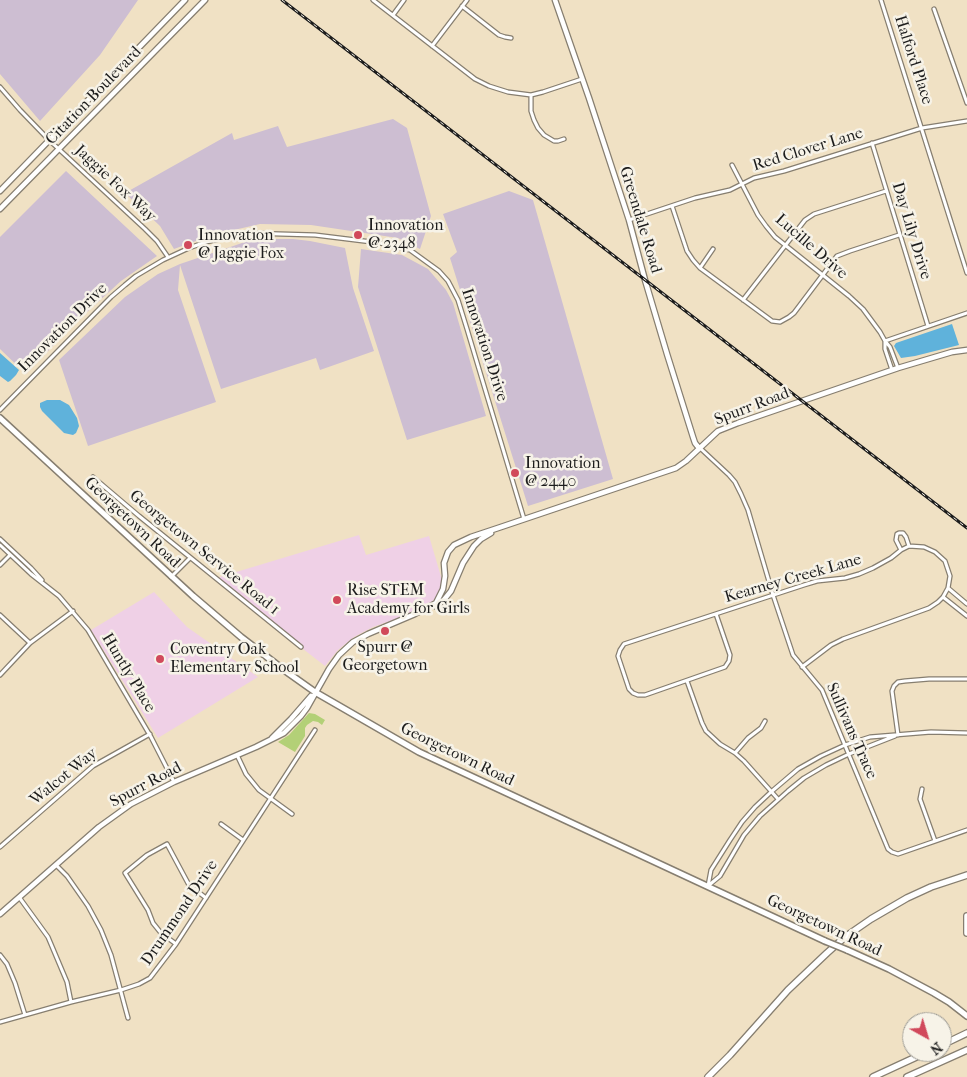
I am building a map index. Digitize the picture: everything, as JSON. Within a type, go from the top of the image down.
[{"type":"highway","points":[[708,1077],[788,990],[846,937],[871,919],[907,898],[931,887],[967,875]]},
{"type":"highway","points":[[967,916],[967,934]]},
{"type":"highway","points":[[952,1040],[967,1033]]},
{"type":"highway","points":[[907,1077],[967,1050]]},
{"type":"highway","points":[[872,1077],[905,1062]]},
{"type":"main road","name":"Georgetown Road","points":[[0,418],[171,577],[241,637],[315,692],[419,752],[517,799],[889,969],[934,992],[967,1016]]},
{"type":"street","name":"Citation Boulevard","points":[[0,191],[186,0]]},
{"type":"street","name":"Citation Boulevard","points":[[0,209],[205,0]]},
{"type":"street","points":[[373,0],[474,79],[489,86],[508,92],[530,94],[582,79]]},
{"type":"street","points":[[392,15],[404,0]]},
{"type":"street","points":[[432,46],[467,0]]},
{"type":"street","name":"Greendale Road","points":[[555,0],[630,220],[645,280],[692,437],[699,448]]},
{"type":"street","name":"Halford Place","points":[[881,0],[967,273]]},
{"type":"street","points":[[462,6],[499,35],[511,38]]},
{"type":"street","points":[[934,9],[967,103]]},
{"type":"street","name":"Jaggie Fox Way","points":[[0,87],[49,140],[146,229],[157,241],[168,258]]},
{"type":"street","points":[[530,94],[531,111],[538,128],[544,135],[554,140],[564,139]]},
{"type":"street","name":"Red Clover Lane","points":[[630,220],[696,198],[730,190],[754,178],[784,171],[922,128],[967,121]]},
{"type":"street","name":"Day Lily Drive","points":[[872,144],[928,326]]},
{"type":"street","name":"Lucille Drive","points":[[732,166],[758,215],[775,237],[863,309],[890,347],[895,369]]},
{"type":"street","points":[[743,300],[805,220],[814,214],[886,191]]},
{"type":"street","points":[[672,206],[687,251],[693,260],[700,268],[772,321],[780,322],[794,313],[837,256],[900,235]]},
{"type":"street","name":"Innovation Drive","points":[[0,410],[111,297],[136,276],[189,248],[246,233],[315,235],[380,243],[410,250],[439,271],[448,281],[458,300],[524,519]]},
{"type":"street","points":[[700,268],[713,249]]},
{"type":"street","points":[[885,341],[967,314]]},
{"type":"street","name":"Spurr Road","points":[[416,614],[436,603],[440,597],[444,584],[444,563],[448,552],[454,545],[471,537],[676,468],[718,431],[727,426],[895,369],[952,352],[967,350]]},
{"type":"street","name":"Sullivans Trace","points":[[699,448],[729,475],[741,494],[748,510],[793,656],[822,690],[888,849],[898,854],[967,830]]},
{"type":"street","name":"Georgetown Service Road 1","points":[[92,477],[301,647]]},
{"type":"street","name":"Spurr Road","points":[[0,914],[99,827],[131,804],[174,782],[271,739],[315,692],[339,655],[353,642],[368,634],[432,609],[443,601],[451,591],[463,563],[474,546],[481,539],[501,527]]},
{"type":"street","points":[[802,667],[831,645],[843,639],[929,608],[943,597],[948,588],[950,576],[944,561],[935,552],[924,547],[909,546],[903,533],[896,534],[896,540],[901,550]]},
{"type":"street","name":"Huntly Place","points":[[0,539],[12,553]]},
{"type":"street","name":"Huntly Place","points":[[0,545],[31,568],[59,596],[88,630],[150,734],[174,782]]},
{"type":"street","name":"Kearney Creek Lane","points":[[716,614],[730,654],[728,665],[644,695],[638,695],[629,689],[618,656],[624,644],[817,581],[845,578],[859,574],[879,565],[909,546]]},
{"type":"street","points":[[0,565],[12,553]]},
{"type":"street","points":[[171,577],[190,558]]},
{"type":"street","points":[[948,588],[967,604]]},
{"type":"street","points":[[943,597],[967,616]]},
{"type":"street","points":[[0,675],[30,643],[73,612]]},
{"type":"street","points":[[0,615],[30,643]]},
{"type":"street","points":[[898,735],[892,691],[898,682],[929,679],[967,679]]},
{"type":"street","points":[[687,681],[706,731],[720,744],[744,761],[778,799]]},
{"type":"street","points":[[735,753],[748,738],[761,728],[765,721]]},
{"type":"street","name":"Drummond Drive","points":[[0,1022],[121,990],[150,978],[176,944],[315,730]]},
{"type":"street","points":[[708,886],[711,870],[735,832],[755,807],[798,769],[845,745],[870,737],[931,732],[967,733]]},
{"type":"street","name":"Walcot Way","points":[[0,848],[93,766],[150,734]]},
{"type":"street","points":[[708,886],[720,876],[742,838],[760,816],[804,778],[848,754],[898,735]]},
{"type":"street","points":[[237,755],[251,782],[292,814]]},
{"type":"street","points":[[922,789],[920,799],[935,841]]},
{"type":"street","points":[[221,824],[243,840]]},
{"type":"street","points":[[735,832],[742,838]]},
{"type":"street","points":[[176,944],[161,933],[153,923],[148,910],[125,873],[147,855],[168,844],[189,885],[206,898]]},
{"type":"street","points":[[56,865],[67,876],[88,906],[101,930],[111,955],[128,1018]]},
{"type":"street","points":[[19,898],[48,937],[67,982],[71,1002]]},
{"type":"street","points":[[0,955],[7,964],[15,983],[25,1015]]},
{"type":"shaded area","points":[[0,0],[138,0],[100,55],[40,121],[0,74]]},
{"type":"shaded area","points":[[393,119],[407,128],[431,216],[420,249],[398,238],[311,225],[260,224],[212,235],[174,249],[160,226],[125,193],[232,133],[234,140],[278,126],[287,147]]},
{"type":"shaded area","points":[[66,171],[157,256],[121,281],[73,325],[26,374],[0,349],[0,237]]},
{"type":"shaded area","points":[[509,191],[533,200],[613,479],[528,506],[450,258],[457,252],[443,214]]},
{"type":"shaded area","points":[[276,239],[310,241],[345,248],[353,288],[374,351],[320,370],[316,358],[221,389],[180,265],[178,290],[216,402],[88,446],[59,360],[125,297],[158,274],[180,264],[248,241]]},
{"type":"shaded area","points":[[361,249],[402,255],[428,269],[446,290],[453,303],[486,416],[407,440],[358,287]]},
{"type":"shaded area","name":"Rise STEM Academy for Girls","points":[[359,535],[366,555],[429,536],[442,580],[440,590],[437,597],[424,609],[373,627],[354,637],[338,650],[325,666],[213,579]]},
{"type":"shaded area","points":[[154,592],[187,627],[258,677],[158,738],[91,630]]},
{"type":"green space","points":[[309,713],[325,720],[322,725],[313,721],[307,725],[305,736],[295,752],[278,742],[289,735]]},
{"type":"water","points":[[952,324],[959,345],[901,358],[894,346],[896,343]]},
{"type":"water","points":[[0,353],[19,370],[8,382],[0,376]]},
{"type":"water","points":[[47,400],[60,400],[69,405],[77,418],[79,426],[76,433],[73,435],[64,433],[42,411],[40,403]]},
{"type":"railway","points":[[282,0],[967,528]]},
{"type":"place","name":"Innovation @ 2348","points":[[358,235]]},
{"type":"place","name":"Innovation @ Jaggie Fox","points":[[188,245]]},
{"type":"place","name":"Innovation @ 2440","points":[[515,473]]},
{"type":"place","name":"Rise STEM Academy for Girls","points":[[337,600]]},
{"type":"place","name":"Spurr @ Georgetown","points":[[385,631]]},
{"type":"place","name":"Coventry Oak Elementary School","points":[[160,659]]}]
